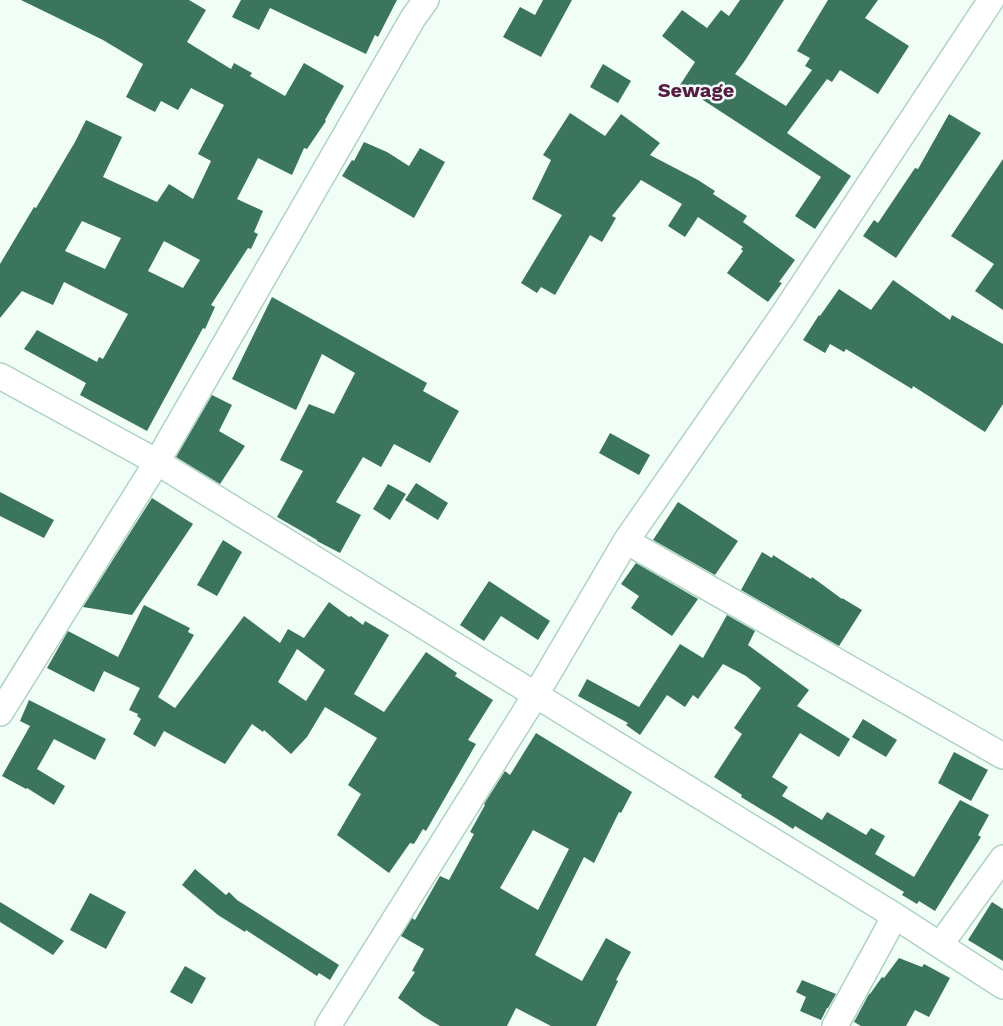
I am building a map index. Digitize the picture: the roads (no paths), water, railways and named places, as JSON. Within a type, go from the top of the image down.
[{"type":"street","points":[[0,712],[157,462],[408,27],[426,0]]},
{"type":"street","points":[[328,1026],[535,696],[626,541],[783,315],[991,0]]},
{"type":"street","points":[[0,376],[157,462],[895,916],[1003,986]]},
{"type":"street","points":[[626,541],[1003,756]]},
{"type":"street","points":[[940,945],[1003,858]]},
{"type":"street","points":[[835,1026],[895,916]]},
{"type":"district","name":"Sewage","points":[[696,90]]}]
